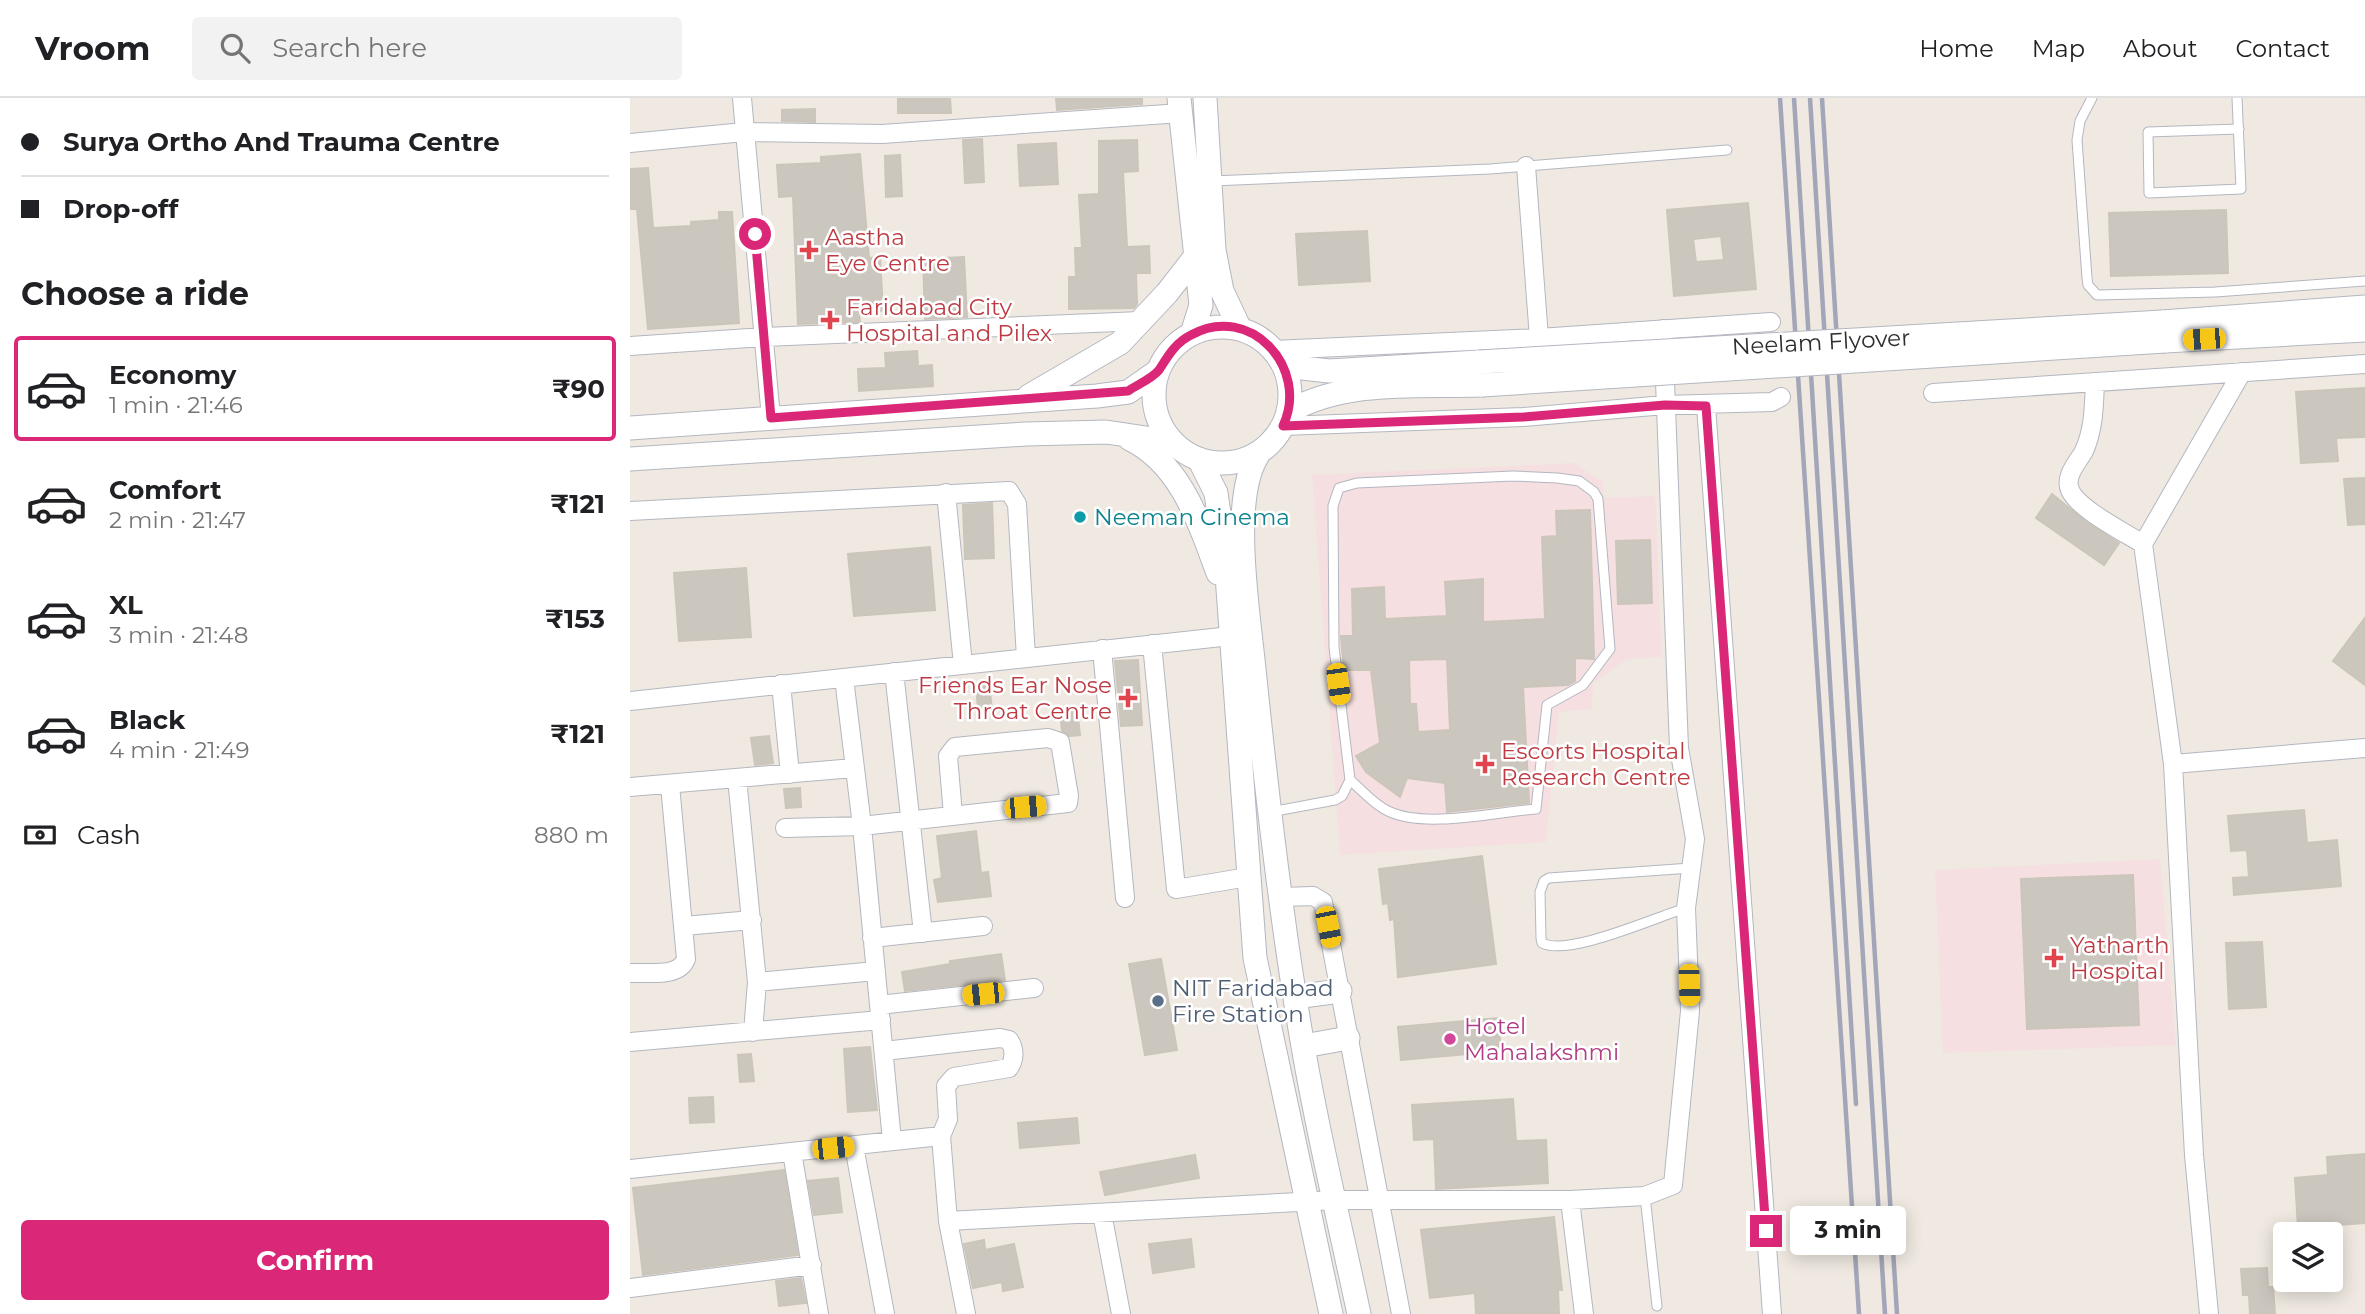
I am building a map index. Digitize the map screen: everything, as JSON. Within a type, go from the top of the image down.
[{"type":"street","points":[[742,98],[771,418]]},
{"type":"street","points":[[1205,98],[1214,250],[1222,290],[1240,329]]},
{"type":"street","points":[[630,143],[744,132],[882,134],[1180,106],[1201,305],[1192,334]]},
{"type":"street","points":[[1526,166],[1539,338]]},
{"type":"street","points":[[1020,401],[1073,373],[1120,343],[1195,257]]},
{"type":"street","points":[[2164,331],[2365,307]]},
{"type":"street","points":[[630,346],[765,337],[1141,321]]},
{"type":"street","points":[[1279,358],[1771,322]]},
{"type":"street","points":[[1258,455],[1229,464],[1199,459],[1173,442],[1159,422],[1154,399],[1158,371],[1170,350],[1192,334],[1213,327],[1240,329],[1262,339],[1279,358],[1289,375],[1287,418],[1279,436],[1258,455],[1251,466],[1246,490],[1244,560],[1269,812],[1295,997],[1359,1314]]},
{"type":"street","points":[[948,1221],[1336,1200],[1570,1200],[1645,1196],[1672,1185],[1690,1011],[1686,908],[1695,839],[1679,748],[1663,329]]},
{"type":"street","points":[[2164,331],[2365,330]]},
{"type":"street","name":"Neelam Flyover","points":[[1279,358],[1329,371],[2164,331]]},
{"type":"street","name":"Neelam Flyover","points":[[1287,418],[1315,397],[1352,390],[1482,385],[2164,331]]},
{"type":"street","points":[[1933,393],[2365,363]]},
{"type":"street","points":[[1158,371],[1128,391],[630,430],[631,459],[1026,433],[1120,434],[1173,442]]},
{"type":"street","points":[[2209,1314],[2194,1155],[2173,764],[2143,544],[2242,372]]},
{"type":"street","points":[[2095,382],[2090,433],[2068,482],[2070,490],[2079,502],[2143,544]]},
{"type":"street","points":[[1287,418],[1523,417],[1665,405],[1706,406],[1772,402],[1781,397]]},
{"type":"street","points":[[1706,406],[1772,1314]]},
{"type":"street","points":[[1120,434],[1162,460],[1185,493],[1229,602]]},
{"type":"street","points":[[1199,459],[1216,492],[1229,602],[1255,958],[1331,1314]]},
{"type":"street","points":[[630,511],[999,490],[1014,496],[1026,658]]},
{"type":"street","points":[[946,493],[963,665]]},
{"type":"street","points":[[630,701],[1231,635]]},
{"type":"street","points":[[1152,644],[1176,889],[1248,877]]},
{"type":"street","points":[[1102,649],[1125,898]]},
{"type":"street","points":[[894,672],[923,933]]},
{"type":"street","points":[[844,677],[862,826],[892,1142]]},
{"type":"street","points":[[781,684],[790,774]]},
{"type":"street","points":[[785,828],[862,826],[1068,803],[1060,742],[1048,738],[955,747],[948,756],[953,815]]},
{"type":"street","points":[[2173,764],[2365,748]]},
{"type":"street","points":[[630,788],[854,768]]},
{"type":"street","points":[[737,778],[757,982],[753,1032]]},
{"type":"street","points":[[630,973],[677,971],[683,967],[686,959],[670,785]]},
{"type":"street","points":[[1251,918],[1282,905],[1313,897],[1323,902],[1401,1314]]},
{"type":"street","points":[[684,926],[752,920]]},
{"type":"street","points":[[872,939],[983,926]]},
{"type":"street","points":[[757,982],[876,971]]},
{"type":"street","points":[[630,1042],[753,1032],[1034,988]]},
{"type":"street","points":[[1295,997],[1340,991]]},
{"type":"street","points":[[1304,1046],[1348,1038]]},
{"type":"street","points":[[884,1051],[1009,1040],[1014,1058],[1009,1068],[949,1080],[945,1092],[947,1125],[941,1136],[948,1221],[966,1314]]},
{"type":"street","points":[[630,1170],[941,1136]]},
{"type":"street","points":[[854,1146],[885,1314]]},
{"type":"street","points":[[792,1152],[819,1314]]},
{"type":"street","points":[[1570,1200],[1584,1314]]},
{"type":"street","points":[[1102,1213],[1121,1314]]},
{"type":"street","points":[[630,1288],[812,1265]]},
{"type":"lane","points":[[2091,98],[2080,121],[2077,140],[2087,278],[2094,293],[2103,296],[2215,292],[2365,281]]},
{"type":"lane","points":[[2238,98],[2241,189],[2149,193],[2148,132],[2239,129]]},
{"type":"lane","points":[[1210,181],[1526,166],[1727,150]]},
{"type":"lane","points":[[1269,812],[1335,800],[1342,796],[1350,779],[1334,647],[1333,506],[1339,488],[1357,483],[1513,475],[1571,479],[1588,487],[1598,499],[1610,649],[1583,685],[1547,705],[1536,809],[1432,819],[1399,815],[1380,807],[1350,779]]},
{"type":"lane","points":[[1686,908],[1583,942],[1551,946],[1542,943],[1540,892],[1544,881],[1556,877],[1691,868]]},
{"type":"lane","points":[[1645,1196],[1657,1306]]},
{"type":"shaded area","points":[[1574,463],[1603,482],[1604,498],[1655,496],[1662,657],[1627,659],[1593,683],[1592,709],[1559,712],[1546,842],[1340,855],[1312,475]]},
{"type":"shaded area","name":"Yatharth Hospital","points":[[2160,859],[2176,1045],[1943,1053],[1935,870]]},
{"type":"building","points":[[898,98],[950,98],[951,113],[898,113]]},
{"type":"building","points":[[1056,98],[1142,98],[1142,104],[1057,110]]},
{"type":"building","points":[[815,109],[815,122],[782,121],[782,110]]},
{"type":"building","points":[[982,139],[984,182],[965,183],[963,140]]},
{"type":"building","points":[[1137,140],[1138,171],[1123,172],[1127,247],[1149,246],[1150,273],[1136,273],[1137,304],[1134,308],[1069,309],[1069,277],[1076,277],[1075,248],[1082,248],[1079,195],[1099,194],[1099,141]]},
{"type":"building","points":[[1056,143],[1058,184],[1020,186],[1018,145]]},
{"type":"building","points":[[860,154],[869,258],[880,257],[883,311],[859,312],[860,322],[798,324],[793,196],[779,197],[777,165],[821,163],[821,157]]},
{"type":"building","points":[[900,155],[902,196],[886,197],[885,156]]},
{"type":"building","points":[[648,168],[653,228],[691,226],[691,222],[719,220],[719,212],[732,212],[739,323],[648,329],[637,209],[630,209],[630,169]]},
{"type":"building","points":[[1748,203],[1756,289],[1674,296],[1667,210]],"holes":[[[1721,236],[1724,260],[1696,262],[1693,239]]]},
{"type":"building","points":[[2226,210],[2228,273],[2111,276],[2109,213]]},
{"type":"building","points":[[1367,231],[1370,281],[1299,285],[1296,234]]},
{"type":"building","points":[[964,257],[967,317],[925,319],[923,259]]},
{"type":"building","points":[[917,351],[918,366],[932,365],[933,386],[859,391],[858,369],[886,368],[885,353]]},
{"type":"building","points":[[2365,388],[2365,437],[2336,438],[2338,461],[2301,463],[2296,392]]},
{"type":"building","points":[[2365,478],[2365,524],[2348,525],[2344,479]]},
{"type":"building","points":[[2052,494],[2085,521],[2119,543],[2104,565],[2036,518]]},
{"type":"building","points":[[992,503],[994,558],[965,559],[963,505]]},
{"type":"building","points":[[1590,510],[1594,659],[1575,658],[1575,681],[1568,685],[1523,687],[1529,803],[1447,812],[1445,783],[1407,778],[1400,797],[1366,772],[1356,756],[1380,743],[1371,670],[1344,670],[1341,636],[1353,636],[1352,589],[1384,587],[1385,619],[1447,616],[1445,582],[1483,579],[1483,622],[1545,619],[1542,537],[1557,536],[1556,511]],"holes":[[[1447,659],[1450,730],[1418,732],[1416,704],[1410,704],[1409,660]]]},
{"type":"building","points":[[1650,540],[1652,603],[1618,604],[1616,541]]},
{"type":"building","points":[[930,547],[935,610],[854,616],[848,554]]},
{"type":"building","points":[[746,568],[751,637],[679,641],[674,573]]},
{"type":"building","points":[[2365,618],[2365,685],[2333,661]]},
{"type":"building","points":[[1138,660],[1142,725],[1121,726],[1115,661]]},
{"type":"building","points":[[989,684],[992,709],[978,710],[976,685]]},
{"type":"building","points":[[1077,708],[1080,735],[1069,736],[1062,731],[1060,710]]},
{"type":"building","points":[[769,736],[773,763],[755,765],[751,738]]},
{"type":"building","points":[[800,788],[801,807],[786,808],[784,789]]},
{"type":"building","points":[[2304,810],[2307,843],[2337,840],[2341,886],[2234,895],[2233,878],[2249,877],[2247,850],[2231,851],[2228,816]]},
{"type":"building","points":[[976,831],[981,873],[988,872],[991,896],[938,902],[934,880],[942,878],[937,836]]},
{"type":"building","points":[[1482,856],[1496,964],[1398,977],[1394,919],[1390,920],[1388,903],[1383,904],[1379,869]]},
{"type":"building","points":[[2133,875],[2139,1025],[2027,1029],[2021,879]]},
{"type":"building","points":[[2262,942],[2266,1007],[2229,1009],[2226,943]]},
{"type":"building","points":[[1001,954],[1005,980],[905,991],[902,972],[950,964],[950,961]]},
{"type":"building","points":[[1161,959],[1177,1050],[1145,1055],[1129,964]]},
{"type":"building","name":"Hotel Mahalakshmi","points":[[1498,1018],[1501,1051],[1401,1060],[1398,1027]]},
{"type":"building","points":[[870,1047],[877,1110],[848,1112],[844,1049]]},
{"type":"building","points":[[751,1054],[754,1081],[740,1082],[738,1055]]},
{"type":"building","points":[[713,1097],[714,1122],[690,1123],[689,1098]]},
{"type":"building","points":[[1513,1099],[1516,1141],[1546,1140],[1548,1183],[1436,1189],[1434,1139],[1414,1140],[1412,1105]]},
{"type":"building","points":[[1077,1118],[1079,1143],[1020,1148],[1018,1123]]},
{"type":"building","points":[[2365,1154],[2365,1223],[2298,1222],[2295,1178],[2328,1175],[2327,1157]]},
{"type":"building","points":[[1195,1155],[1199,1178],[1105,1195],[1100,1172]]},
{"type":"building","points":[[784,1170],[798,1255],[643,1275],[633,1188]]},
{"type":"building","points":[[838,1178],[842,1212],[814,1215],[808,1181]]},
{"type":"building","points":[[1554,1217],[1562,1290],[1558,1290],[1559,1314],[1476,1314],[1475,1293],[1430,1298],[1421,1230]]},
{"type":"building","points":[[1191,1239],[1194,1267],[1153,1273],[1149,1244]]},
{"type":"building","points":[[984,1240],[985,1250],[1014,1244],[1023,1287],[1003,1291],[1002,1282],[973,1288],[964,1244]]},
{"type":"building","points":[[2267,1268],[2268,1287],[2273,1287],[2275,1314],[2250,1314],[2249,1295],[2243,1295],[2241,1269]]},
{"type":"building","points":[[801,1278],[806,1303],[779,1306],[776,1281]]},
{"type":"railway","points":[[1780,98],[1859,1314]]},
{"type":"railway","points":[[1794,98],[1856,1104]]},
{"type":"railway","points":[[1810,98],[1885,1314]]},
{"type":"railway","points":[[1822,98],[1897,1314]]},
{"type":"place","name":"Aastha Eye Centre","points":[[809,250]]},
{"type":"place","name":"Faridabad City Hospital and Pilex","points":[[830,320]]},
{"type":"place","name":"Neeman Cinema","points":[[1080,517]]},
{"type":"place","name":"Friends Ear Nose Throat Centre","points":[[1128,698]]},
{"type":"place","name":"Escorts Hospital Research Centre","points":[[1485,764]]},
{"type":"place","name":"Yatharth Hospital","points":[[2054,958]]},
{"type":"place","name":"NIT Faridabad Fire Station","points":[[1158,1001]]},
{"type":"place","name":"Hotel Mahalakshmi","points":[[1450,1039]]},
{"type":"route","points":[[755,234],[771,418],[1097,396],[1128,391],[1158,371],[1170,350],[1192,334],[1213,327],[1240,329],[1262,339],[1279,356],[1289,375],[1290,411],[1283,426],[1523,417],[1665,405],[1706,406],[1766,1231]]}]
